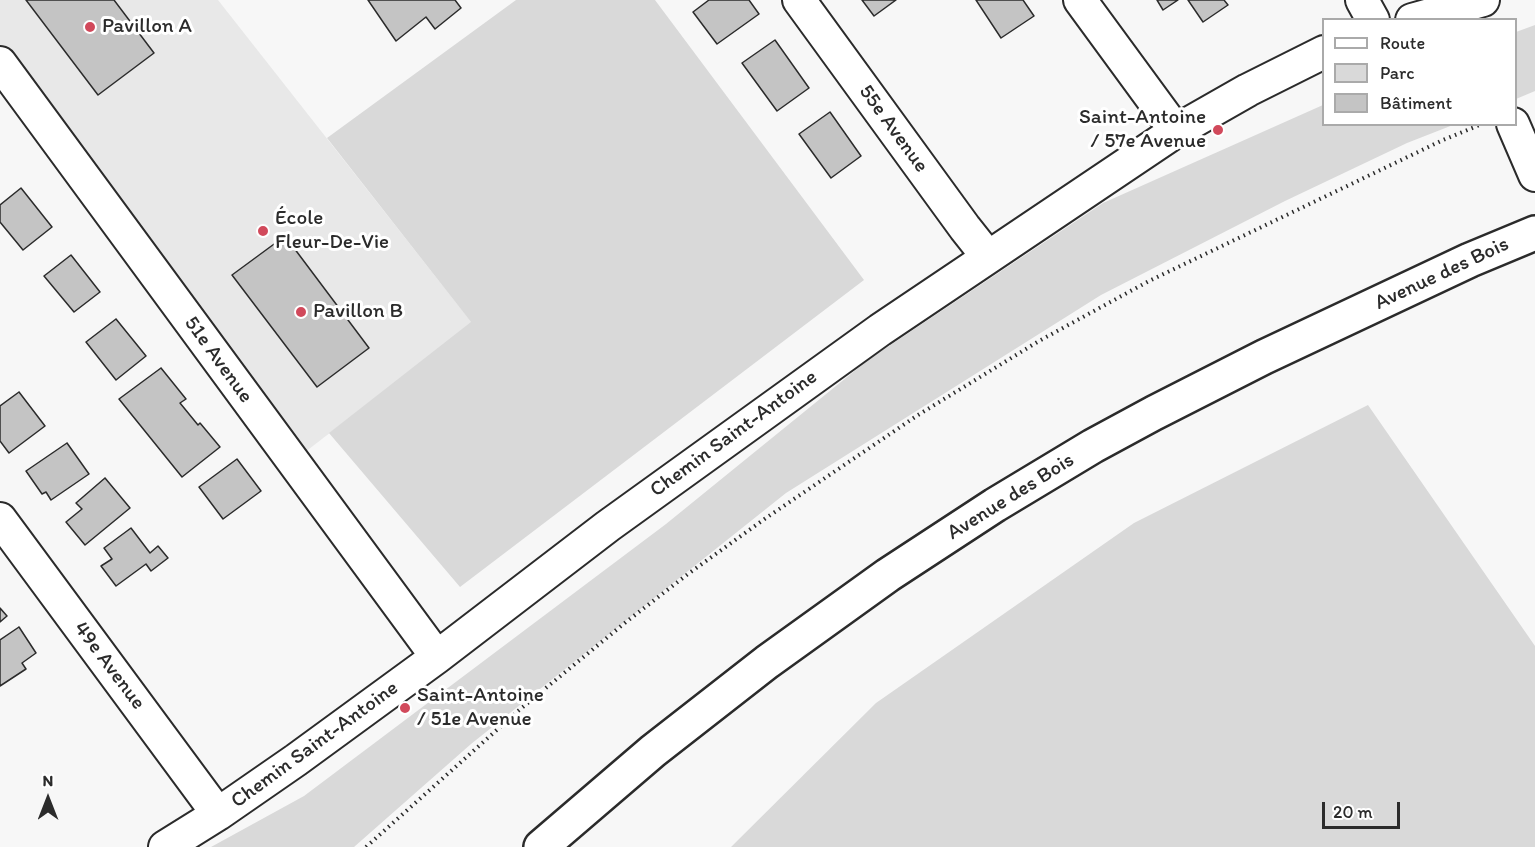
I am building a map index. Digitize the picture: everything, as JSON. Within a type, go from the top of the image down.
[{"type":"main road","name":"Avenue des Bois","points":[[541,847],[653,751],[767,663],[888,575],[1005,498],[1123,429],[1264,357],[1470,260],[1535,233]]},
{"type":"street","name":"55e Avenue","points":[[799,0],[988,257]]},
{"type":"street","points":[[1080,0],[1176,131]]},
{"type":"street","points":[[1362,0],[1372,18]]},
{"type":"street","points":[[1420,18],[1483,0]]},
{"type":"street","name":"Chemin Saint-Antoine","points":[[165,847],[288,766],[437,657],[608,526],[880,330],[1176,131],[1248,90],[1322,53]]},
{"type":"street","name":"51e Avenue","points":[[0,63],[437,657]]},
{"type":"street","points":[[1514,126],[1535,174]]},
{"type":"street","name":"49e Avenue","points":[[0,519],[218,814]]},
{"type":"path","points":[[366,847],[518,711],[662,595],[766,518],[918,415],[1039,341],[1149,281],[1470,127]]},
{"type":"shaded area","name":"École Fleur-De-Vie","points":[[0,0],[218,0],[472,323],[300,456],[0,65]]},
{"type":"green space","points":[[516,0],[655,0],[864,280],[460,587],[329,433],[471,322],[327,138]]},
{"type":"green space","points":[[1535,25],[1535,91],[1517,99],[1517,32]]},
{"type":"green space","points":[[1322,105],[1322,126],[1450,126],[1407,143],[1285,201],[1101,295],[786,493],[471,744],[354,847],[211,847],[304,796],[666,524],[868,360],[1103,203]]},
{"type":"green space","points":[[1368,405],[1535,646],[1535,847],[731,847],[876,703],[1134,523]]},
{"type":"building","name":"Pavillon A","points":[[26,0],[114,0],[154,53],[98,95]]},
{"type":"building","points":[[368,0],[455,0],[461,8],[435,29],[426,17],[396,41]]},
{"type":"building","points":[[709,0],[749,0],[759,14],[717,44],[693,12]]},
{"type":"building","points":[[862,0],[896,0],[874,16]]},
{"type":"building","points":[[976,0],[1023,0],[1034,16],[1001,38]]},
{"type":"building","points":[[1157,0],[1178,0],[1163,10]]},
{"type":"building","points":[[1188,0],[1224,0],[1228,5],[1203,22]]},
{"type":"building","points":[[775,40],[809,88],[777,111],[742,63]]},
{"type":"building","points":[[830,112],[861,156],[831,178],[799,134]]},
{"type":"building","points":[[21,188],[52,227],[23,250],[0,222],[0,205]]},
{"type":"building","name":"Pavillon B","points":[[285,236],[369,348],[317,387],[232,275]]},
{"type":"building","points":[[71,255],[100,292],[74,312],[44,276]]},
{"type":"building","points":[[116,319],[146,356],[116,380],[86,342]]},
{"type":"building","points":[[161,368],[186,399],[180,403],[220,447],[182,477],[119,399]]},
{"type":"building","points":[[19,392],[45,426],[9,453],[0,441],[0,406]]},
{"type":"building","points":[[67,443],[89,474],[51,500],[46,492],[42,494],[26,471]]},
{"type":"building","points":[[237,459],[261,491],[223,519],[199,487]]},
{"type":"building","points":[[105,478],[130,508],[85,545],[66,522],[82,509],[76,503]]},
{"type":"building","points":[[131,528],[150,553],[158,546],[168,558],[151,571],[146,564],[116,586],[101,566],[112,559],[104,548]]},
{"type":"building","points":[[0,608],[7,616],[0,622]]},
{"type":"building","points":[[19,627],[36,653],[22,663],[26,669],[0,686],[0,640]]},
{"type":"place","name":"Pavillon A","points":[[90,27]]},
{"type":"place","name":"Saint-Antoine / 57e Avenue","points":[[1218,130]]},
{"type":"place","name":"École Fleur-De-Vie","points":[[263,231]]},
{"type":"place","name":"Pavillon B","points":[[301,312]]},
{"type":"place","name":"Saint-Antoine / 51e Avenue","points":[[405,708]]}]
